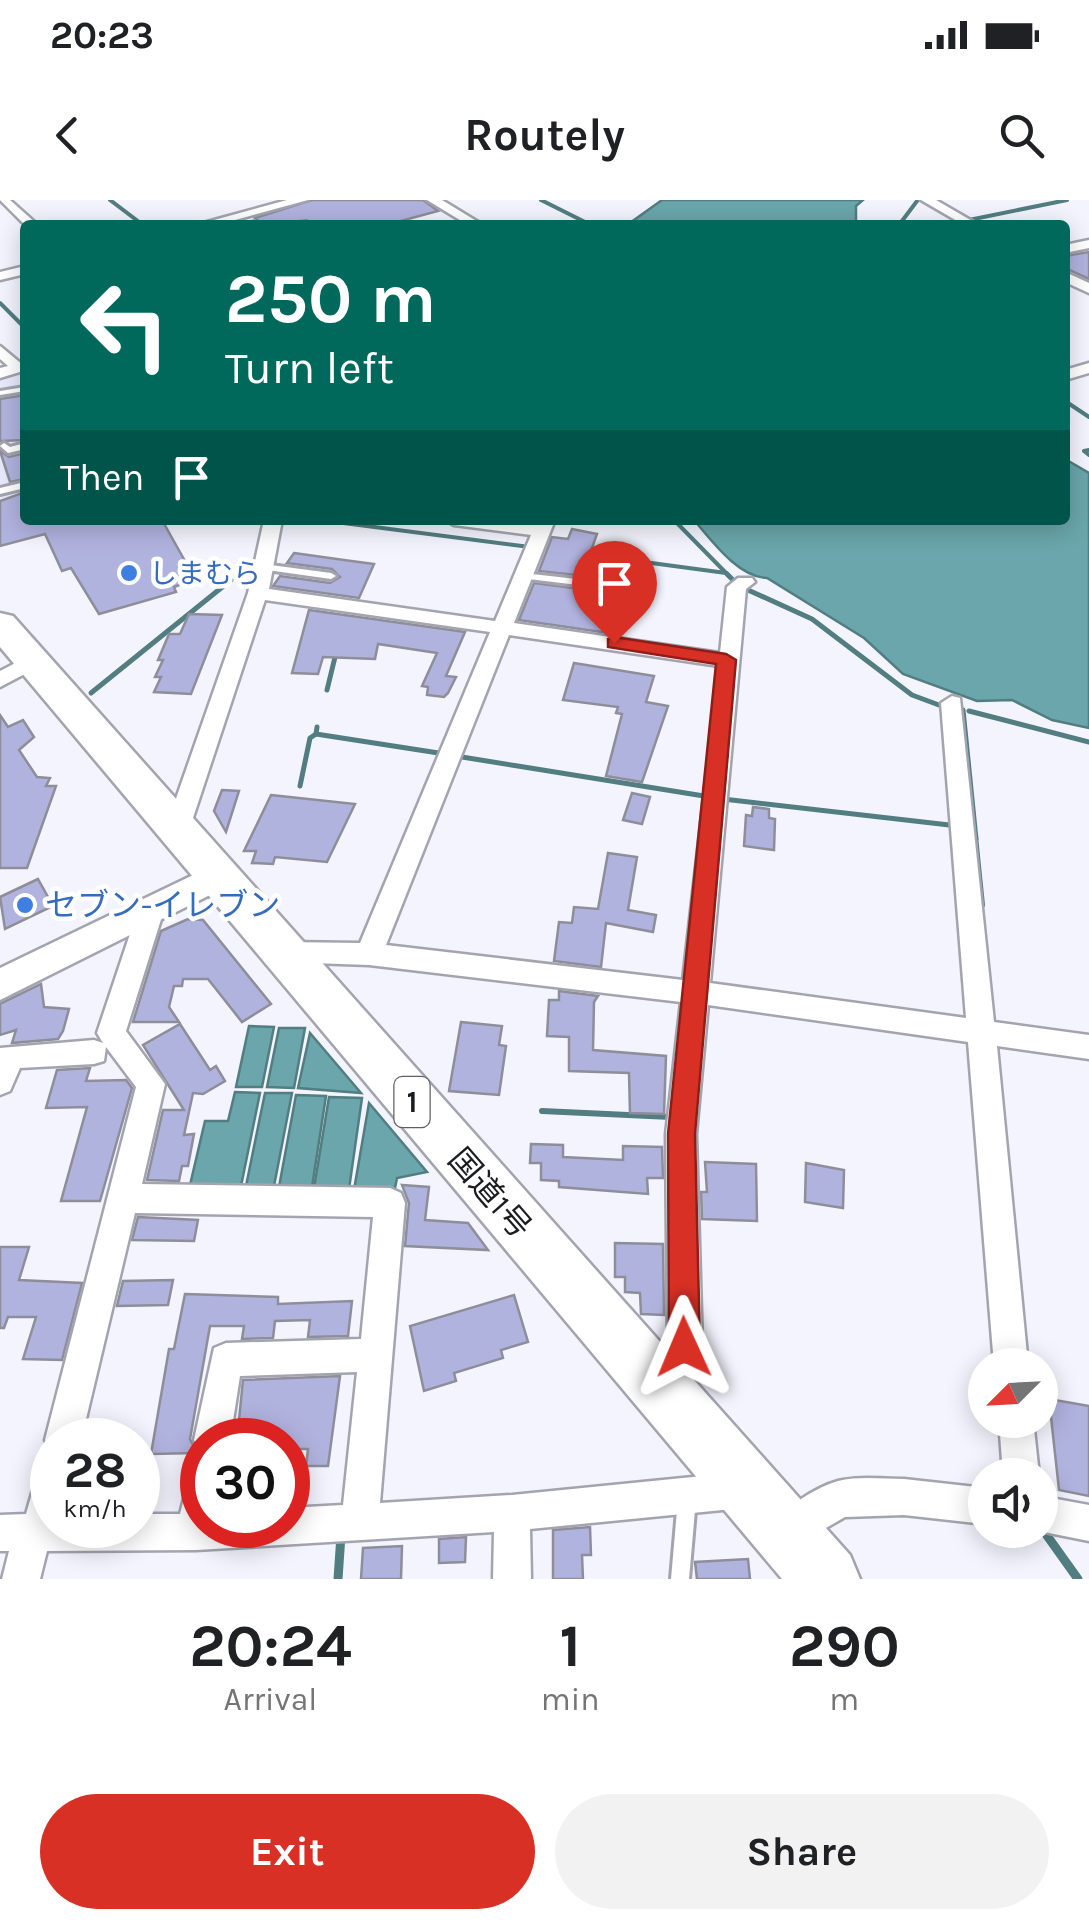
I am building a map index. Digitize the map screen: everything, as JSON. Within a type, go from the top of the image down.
[{"type":"highway","name":"国道1号","points":[[10,655],[178,830],[826,1579]]},
{"type":"main road","points":[[0,985],[216,877]]},
{"type":"street","points":[[3,200],[26,220]]},
{"type":"street","points":[[218,200],[247,220]]},
{"type":"street","points":[[255,220],[302,200]]},
{"type":"street","points":[[432,200],[469,220]]},
{"type":"street","points":[[927,200],[964,220]]},
{"type":"street","points":[[0,350],[18,368],[0,373]]},
{"type":"street","points":[[178,830],[258,594],[272,525]]},
{"type":"street","points":[[369,954],[544,525]]},
{"type":"street","points":[[668,1398],[684,1347],[681,1134],[694,992],[726,660],[736,586],[745,582]]},
{"type":"street","points":[[258,594],[726,660]]},
{"type":"street","points":[[952,703],[1010,1348]]},
{"type":"street","points":[[68,1418],[151,1084],[110,1033],[151,910]]},
{"type":"street","points":[[283,952],[369,954],[694,992],[1089,1047]]},
{"type":"street","points":[[0,1082],[10,1056],[94,1052]]},
{"type":"street","points":[[122,1198],[390,1202],[360,1522]]},
{"type":"street","points":[[216,1418],[226,1360],[375,1356]]},
{"type":"street","points":[[310,1525],[512,1513],[748,1489]]},
{"type":"street","points":[[786,1533],[840,1499],[904,1496],[968,1504]]},
{"type":"street","points":[[512,1513],[512,1579]]},
{"type":"street","points":[[1058,1517],[1089,1523]]},
{"type":"street","points":[[22,1579],[24,1535],[180,1532]]},
{"type":"lane","points":[[263,567],[331,576]]},
{"type":"lane","points":[[523,576],[604,585]]},
{"type":"lane","points":[[680,1579],[687,1496]]},
{"type":"shaded area","points":[[20,374],[20,522],[0,529],[0,379]]},
{"type":"water","points":[[662,200],[863,200],[856,206],[856,220],[634,220]]},
{"type":"water","points":[[1070,462],[1089,473],[1089,728],[1052,720],[1012,700],[977,701],[903,674],[864,638],[767,578],[736,565],[698,525],[1070,525]]},
{"type":"water","points":[[249,1026],[274,1027],[262,1087],[236,1087]]},
{"type":"water","points":[[279,1028],[305,1028],[294,1088],[267,1087]]},
{"type":"water","points":[[310,1033],[361,1093],[298,1088]]},
{"type":"water","points":[[235,1092],[260,1093],[241,1186],[190,1185],[205,1121],[228,1121]]},
{"type":"water","points":[[265,1093],[292,1093],[274,1186],[246,1186]]},
{"type":"water","points":[[296,1095],[326,1096],[312,1187],[279,1187]]},
{"type":"water","points":[[329,1097],[362,1098],[349,1189],[314,1188]]},
{"type":"water","points":[[369,1103],[427,1172],[397,1178],[394,1193],[354,1190]]},
{"type":"building","points":[[312,200],[423,200],[438,211],[405,220],[255,218]]},
{"type":"building","points":[[1089,252],[1089,279],[1070,270],[1070,255]]},
{"type":"building","points":[[20,396],[20,440],[0,441],[0,399]]},
{"type":"building","points":[[0,451],[9,457],[20,454],[20,480],[10,482]]},
{"type":"building","points":[[20,494],[20,525],[165,525],[195,579],[174,587],[176,592],[99,614],[71,568],[62,571],[45,534],[0,546],[0,501]]},
{"type":"building","points":[[572,529],[597,534],[592,548],[638,556],[633,573],[629,573],[615,634],[519,620],[534,583],[603,592],[612,586],[603,578],[539,571],[552,537],[568,539]]},
{"type":"building","points":[[294,553],[374,564],[359,598],[273,586],[280,576],[330,583],[340,577],[332,569],[287,563]]},
{"type":"building","points":[[309,610],[465,632],[446,676],[456,677],[448,693],[444,697],[427,695],[428,687],[422,686],[437,653],[378,644],[375,659],[323,657],[318,674],[292,673]]},
{"type":"building","points":[[189,614],[222,615],[191,694],[154,692],[161,677],[155,677],[163,660],[158,660],[169,634],[180,634]]},
{"type":"building","points":[[574,663],[654,676],[646,702],[668,706],[642,782],[606,776],[622,714],[616,713],[618,707],[563,700]]},
{"type":"building","points":[[0,715],[8,727],[23,720],[34,737],[19,750],[37,777],[50,778],[46,786],[56,786],[27,868],[0,868]]},
{"type":"building","points":[[222,790],[239,791],[226,832],[214,811]]},
{"type":"building","points":[[632,793],[650,797],[642,824],[623,820]]},
{"type":"building","points":[[271,795],[355,804],[327,862],[275,857],[273,864],[252,863],[256,851],[244,851]]},
{"type":"building","points":[[753,807],[769,809],[769,818],[775,819],[774,850],[744,846],[746,815],[752,816]]},
{"type":"building","points":[[608,853],[637,857],[628,910],[656,915],[653,932],[606,923],[601,967],[554,961],[559,922],[572,923],[574,907],[598,909]]},
{"type":"building","points":[[38,879],[53,906],[5,929],[0,897]]},
{"type":"building","points":[[188,919],[203,920],[271,1004],[242,1022],[208,979],[183,979],[182,986],[174,986],[169,1007],[179,1022],[133,1022],[161,931]]},
{"type":"building","points":[[41,984],[44,1007],[69,1009],[63,1031],[58,1039],[12,1043],[16,1030],[0,1035],[0,1004]]},
{"type":"building","points":[[559,991],[598,996],[594,1002],[593,1050],[666,1056],[664,1114],[630,1113],[629,1073],[569,1071],[569,1037],[547,1036],[549,1000],[559,1000]]},
{"type":"building","points":[[461,1022],[502,1026],[499,1045],[506,1046],[499,1095],[449,1091]]},
{"type":"building","points":[[180,1024],[210,1070],[216,1066],[225,1081],[203,1094],[193,1093],[184,1135],[194,1134],[188,1166],[182,1166],[179,1181],[147,1180],[163,1110],[184,1110],[143,1045]]},
{"type":"building","points":[[90,1068],[86,1081],[126,1080],[132,1088],[100,1201],[61,1201],[87,1107],[46,1108],[57,1070]]},
{"type":"building","points":[[531,1144],[563,1145],[563,1157],[623,1160],[623,1146],[662,1147],[663,1178],[647,1178],[648,1194],[559,1187],[559,1181],[541,1180],[541,1163],[530,1163]]},
{"type":"building","points":[[705,1162],[756,1164],[757,1221],[702,1219],[701,1192],[707,1192]]},
{"type":"building","points":[[806,1163],[844,1170],[843,1208],[805,1202]]},
{"type":"building","points":[[402,1185],[429,1187],[425,1220],[468,1223],[488,1250],[405,1246],[409,1203]]},
{"type":"building","points":[[138,1217],[198,1220],[194,1241],[132,1240]]},
{"type":"building","points":[[615,1243],[663,1244],[664,1315],[641,1314],[640,1293],[625,1292],[625,1277],[615,1277]]},
{"type":"building","points":[[0,1247],[29,1247],[19,1280],[82,1283],[62,1360],[23,1359],[36,1317],[8,1317],[4,1328],[0,1328]]},
{"type":"building","points":[[173,1280],[168,1305],[117,1306],[123,1281]]},
{"type":"building","points":[[185,1294],[278,1297],[278,1304],[352,1301],[348,1336],[308,1337],[310,1320],[275,1321],[273,1338],[242,1339],[244,1326],[210,1326],[194,1418],[180,1418],[180,1453],[160,1454],[157,1418],[169,1349],[174,1349]]},
{"type":"building","points":[[514,1295],[528,1342],[501,1350],[503,1358],[454,1373],[456,1381],[424,1391],[410,1326]]},
{"type":"building","points":[[340,1376],[328,1466],[310,1466],[310,1418],[239,1418],[243,1380]]},
{"type":"building","points":[[1058,1401],[1089,1406],[1089,1496],[1059,1490],[1053,1438],[1058,1438]]},
{"type":"building","points":[[590,1527],[591,1555],[582,1555],[583,1579],[553,1579],[553,1530]]},
{"type":"building","points":[[466,1537],[465,1562],[439,1563],[439,1539]]},
{"type":"building","points":[[402,1546],[401,1579],[361,1579],[363,1548]]},
{"type":"building","points":[[748,1559],[750,1579],[697,1579],[695,1562]]},
{"type":"waterway","points":[[110,200],[136,220]]},
{"type":"waterway","points":[[541,200],[581,220]]},
{"type":"waterway","points":[[969,220],[1067,200]]},
{"type":"waterway","points":[[903,220],[917,201]]},
{"type":"waterway","points":[[0,303],[20,323]]},
{"type":"waterway","points":[[1070,404],[1089,417]]},
{"type":"waterway","points":[[1089,450],[1084,451],[1089,455]]},
{"type":"waterway","points":[[359,525],[530,547]]},
{"type":"waterway","points":[[679,525],[730,577]]},
{"type":"waterway","points":[[629,560],[726,573]]},
{"type":"waterway","points":[[727,574],[730,577]]},
{"type":"waterway","points":[[730,577],[733,580]]},
{"type":"waterway","points":[[91,693],[231,580]]},
{"type":"waterway","points":[[748,590],[812,619],[912,695],[947,708]]},
{"type":"waterway","points":[[327,690],[336,653]]},
{"type":"waterway","points":[[963,710],[976,839]]},
{"type":"waterway","points":[[969,711],[1089,742]]},
{"type":"waterway","points":[[316,734],[317,727]]},
{"type":"waterway","points":[[300,786],[310,738],[316,734]]},
{"type":"waterway","points":[[316,734],[445,754]]},
{"type":"waterway","points":[[462,757],[704,796]]},
{"type":"waterway","points":[[723,799],[958,826]]},
{"type":"waterway","points":[[975,836],[982,905]]},
{"type":"waterway","points":[[542,1111],[671,1117]]},
{"type":"waterway","points":[[338,1579],[341,1535]]},
{"type":"waterway","points":[[1056,1548],[1078,1579]]},
{"type":"place","name":"しまむら","points":[[129,573]]},
{"type":"place","name":"セブン-イレブン","points":[[25,905]]},
{"type":"route","points":[[614,643],[726,660],[681,1134],[684,1347]]}]
